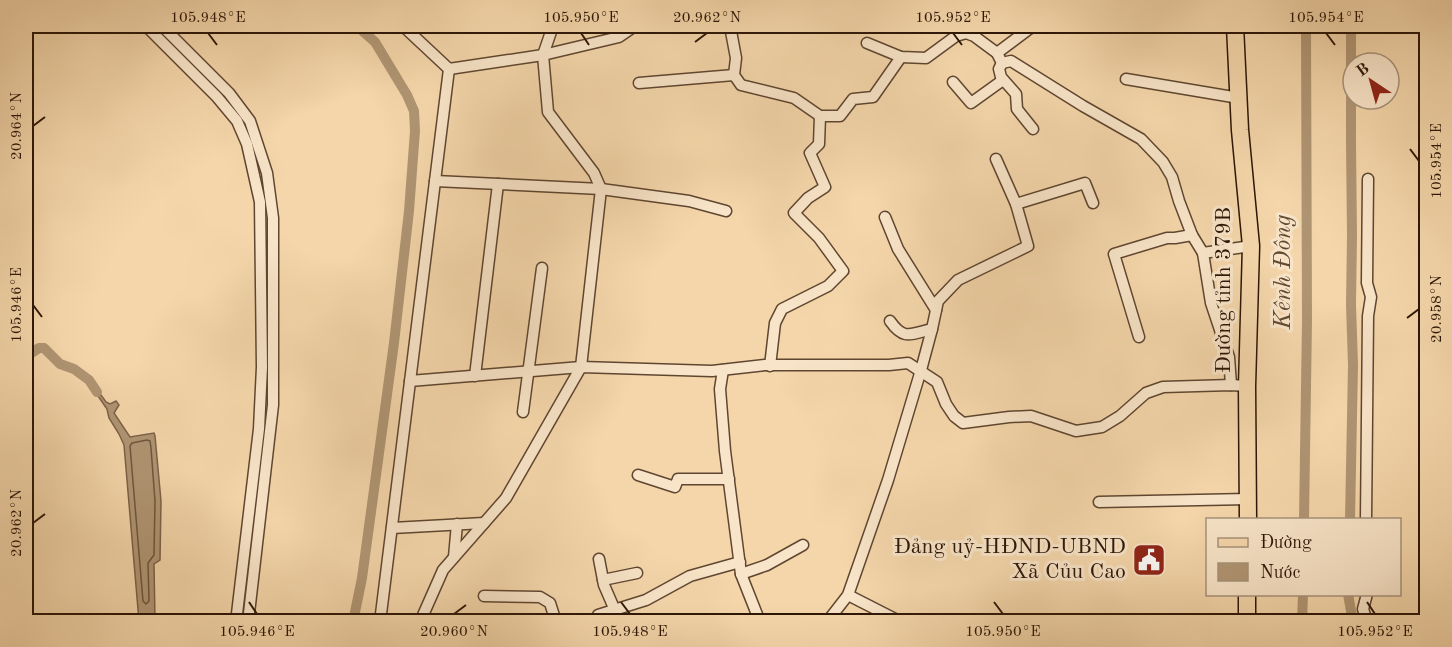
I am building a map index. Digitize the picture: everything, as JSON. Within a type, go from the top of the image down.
[{"type":"main road","name":"Đường tỉnh 379B","points":[[1235,26],[1251,246],[1239,386],[1248,518]]},
{"type":"main road","points":[[1247,596],[1247,621]]},
{"type":"street","points":[[146,26],[200,72],[229,93],[250,121],[267,173],[273,218],[273,405],[248,621]]},
{"type":"street","points":[[162,26],[237,121],[247,144],[260,202],[262,358],[259,429],[236,621]]},
{"type":"street","points":[[403,26],[449,69]]},
{"type":"street","points":[[420,621],[443,570],[506,498],[581,367],[601,189],[594,173],[548,112],[543,55],[553,26]]},
{"type":"street","points":[[449,69],[543,55],[619,37],[635,26]]},
{"type":"street","points":[[730,26],[736,58],[734,75],[741,85],[794,98],[820,116],[840,116],[853,99],[873,97],[901,57]]},
{"type":"street","points":[[1033,26],[999,58],[1001,78],[1016,94],[1017,109],[1033,129]]},
{"type":"street","points":[[410,381],[581,367],[712,371],[770,366],[908,363],[938,382],[946,404],[954,416],[963,423],[1031,416],[1076,431],[1102,427],[1120,416],[1146,393],[1163,387],[1239,386],[1211,303],[1203,253],[1192,235],[1172,177],[1167,168],[1141,139],[1011,61],[999,58],[974,36],[966,33],[956,36],[926,58],[901,57],[867,43]]},
{"type":"street","points":[[380,621],[449,69]]},
{"type":"street","points":[[639,83],[734,75]]},
{"type":"street","points":[[1126,79],[1239,98]]},
{"type":"street","points":[[953,82],[971,103],[1003,80]]},
{"type":"street","points":[[770,366],[775,323],[782,309],[828,286],[843,271],[819,238],[794,213],[808,198],[825,187],[810,153],[819,144],[820,116]]},
{"type":"street","points":[[828,621],[848,595],[888,480],[921,370],[938,301],[958,280],[1028,246],[1016,204],[996,159]]},
{"type":"street","points":[[1366,518],[1368,316],[1371,297],[1367,283],[1368,179]]},
{"type":"street","points":[[435,181],[601,189],[689,201],[726,212]]},
{"type":"street","points":[[1016,204],[1085,183],[1093,203]]},
{"type":"street","points":[[475,376],[498,184]]},
{"type":"street","points":[[885,217],[898,249],[936,310]]},
{"type":"street","points":[[1139,337],[1114,254],[1167,238],[1192,235]]},
{"type":"street","points":[[1203,253],[1251,246]]},
{"type":"street","points":[[523,412],[542,268]]},
{"type":"street","points":[[890,321],[897,332],[902,334],[932,329]]},
{"type":"street","points":[[262,358],[274,358]]},
{"type":"street","points":[[723,370],[720,389],[741,574],[760,621]]},
{"type":"street","points":[[638,475],[675,487],[678,479],[729,478]]},
{"type":"street","points":[[1099,502],[1248,499]]},
{"type":"street","points":[[392,528],[484,523]]},
{"type":"street","points":[[454,558],[457,524]]},
{"type":"street","points":[[741,574],[767,565],[803,545]]},
{"type":"street","points":[[599,560],[604,585],[620,621]]},
{"type":"street","points":[[598,615],[646,600],[690,576],[740,562]]},
{"type":"street","points":[[603,580],[637,573]]},
{"type":"street","points":[[240,590],[252,591]]},
{"type":"street","points":[[848,595],[901,621]]},
{"type":"street","points":[[484,596],[540,597],[550,603],[556,621]]},
{"type":"street","points":[[1366,596],[1363,609],[1367,621]]},
{"type":"water","points":[[98,391],[106,402],[110,404],[116,401],[119,405],[114,413],[130,437],[154,433],[155,436],[161,501],[160,560],[154,564],[155,621],[139,621],[124,445],[109,418],[107,409],[96,393]]},
{"type":"waterway","points":[[353,622],[362,578],[394,343],[409,211],[415,131],[414,111],[407,95],[375,42],[357,26]]},
{"type":"waterway","name":"Kênh Đông","points":[[1304,518],[1307,321],[1306,26]]},
{"type":"waterway","points":[[1350,518],[1353,365],[1351,26]]},
{"type":"waterway","points":[[27,356],[39,348],[44,348],[60,364],[74,369],[89,380],[97,392]]},
{"type":"waterway","name":"Kênh Đông","points":[[1302,622],[1303,596]]},
{"type":"waterway","points":[[1348,596],[1353,622]]},
{"type":"place","name":"Đảng uỷ-HĐND-UBND Xã Củu Cao","points":[[1149,560]]}]
